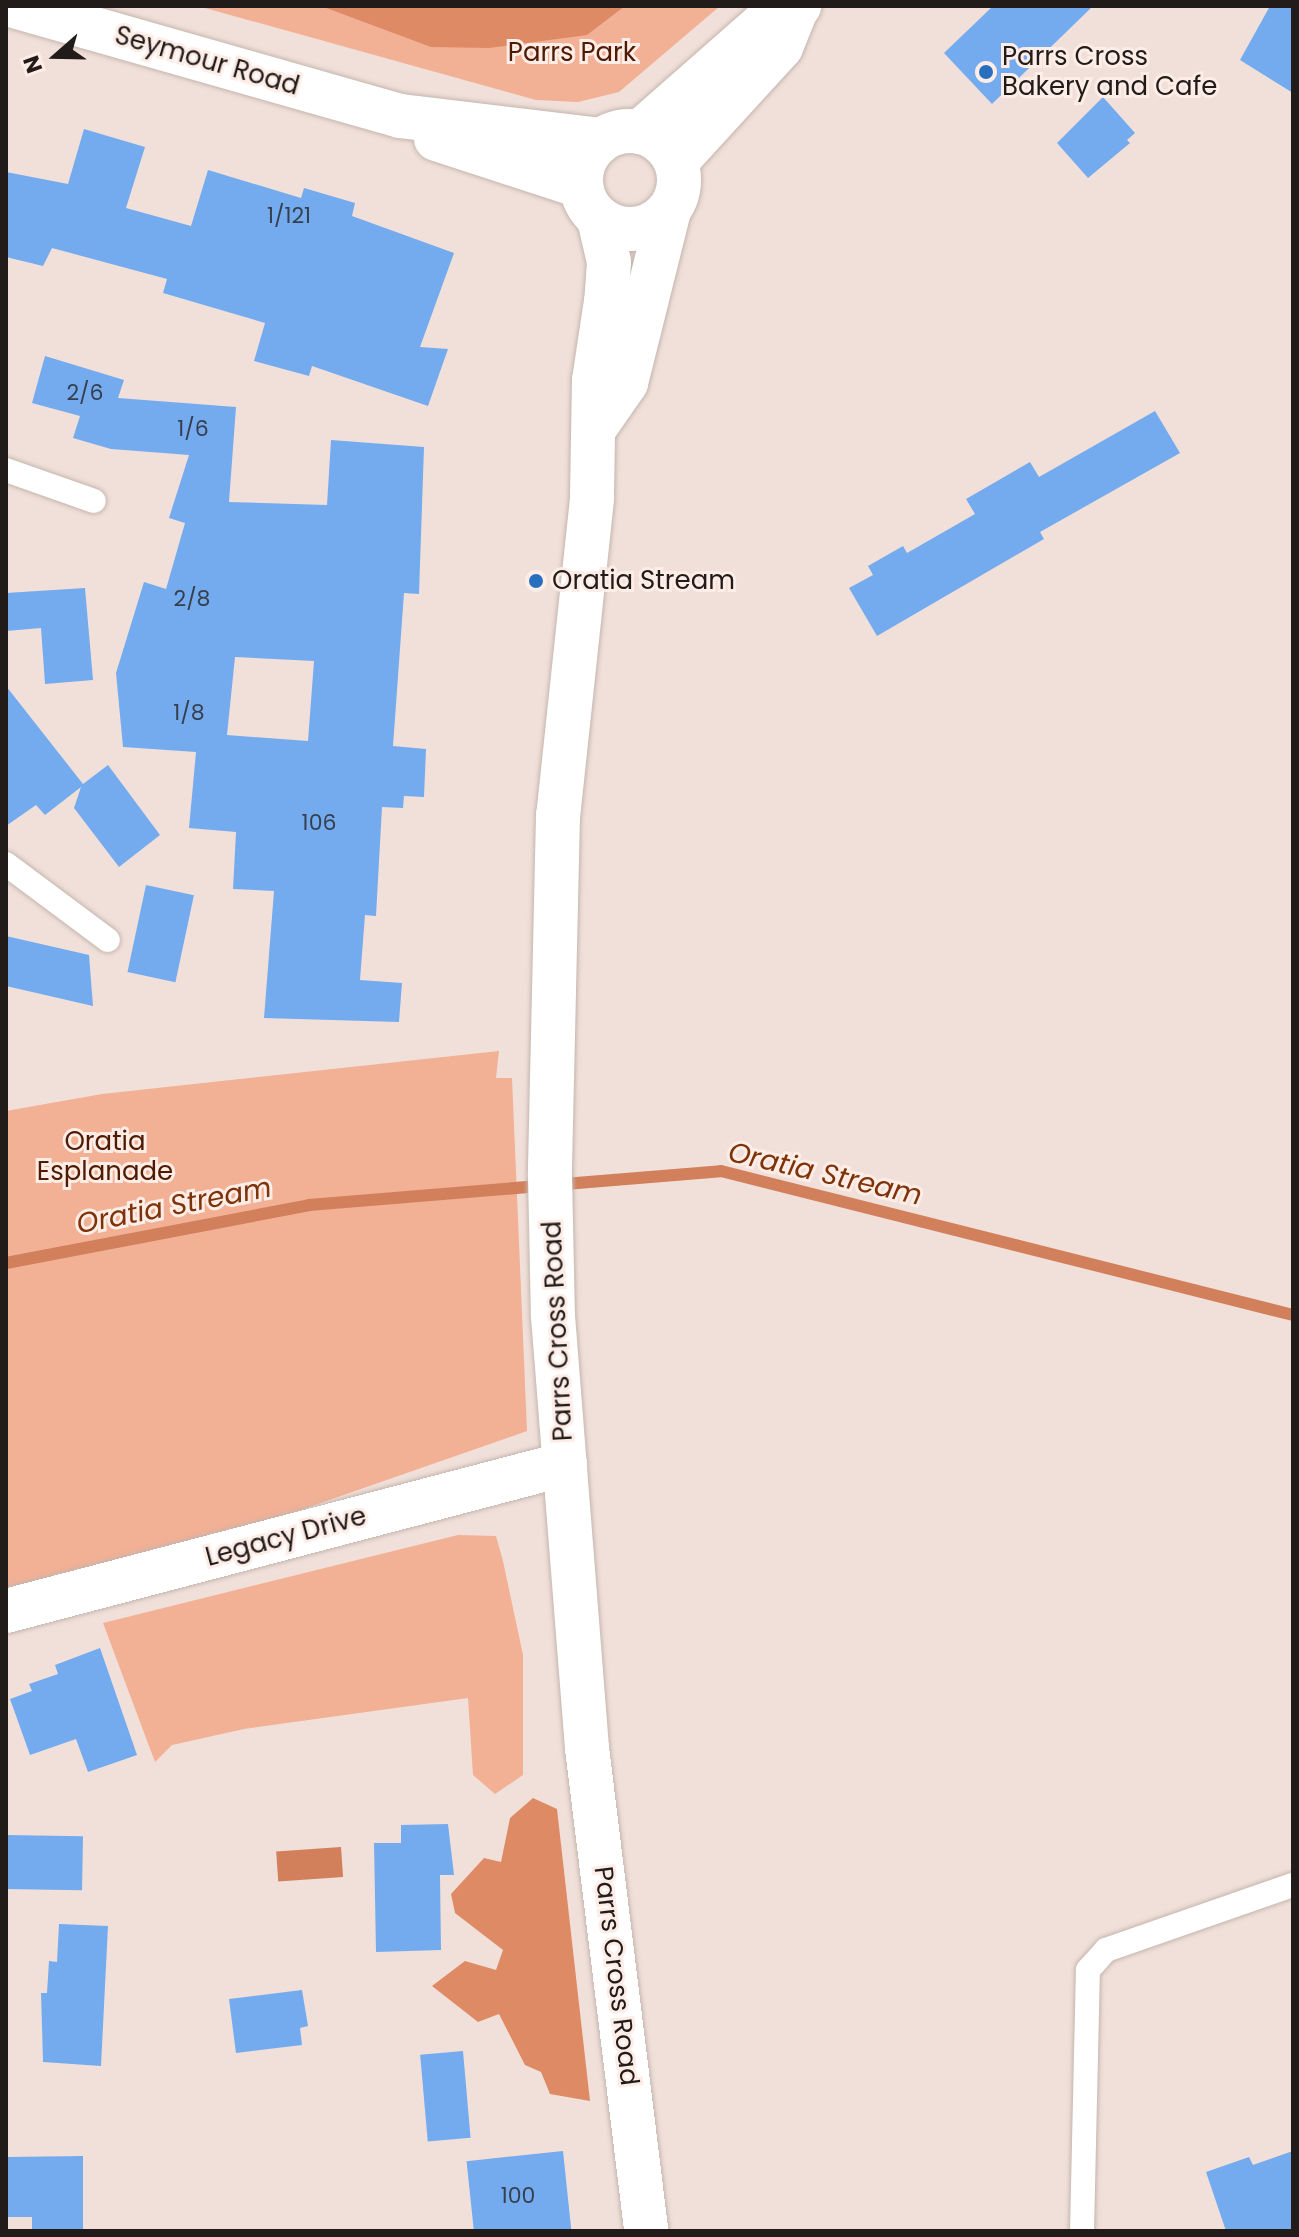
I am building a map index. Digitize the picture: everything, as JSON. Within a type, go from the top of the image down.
[{"type":"main road","name":"Seymour Road","points":[[14,6],[400,116],[621,136]]},
{"type":"main road","points":[[669,211],[645,227],[629,230],[590,202],[584,161],[621,136],[762,25],[797,8]]},
{"type":"main road","points":[[676,162],[781,47],[797,8]]},
{"type":"main road","name":"Seymour Road","points":[[400,116],[444,145],[590,202]]},
{"type":"main road","points":[[594,429],[626,383],[679,179],[676,162],[656,138],[621,136]]},
{"type":"main road","name":"Parrs Cross Road","points":[[590,202],[609,262],[594,380],[592,499],[558,815],[552,1053],[553,1316],[587,1748],[646,2231]]},
{"type":"main road","name":"Legacy Drive","points":[[6,1611],[565,1464]]},
{"type":"lane","points":[[6,470],[94,501]]},
{"type":"lane","points":[[6,864],[108,940]]},
{"type":"lane","points":[[1082,2231],[1088,1970],[1106,1950],[1293,1885]]},
{"type":"green space","name":"Parrs Park","points":[[198,6],[720,6],[619,92],[578,102],[536,100]]},
{"type":"green space","name":"Oratia Esplanade","points":[[499,1051],[496,1078],[512,1078],[527,1431],[292,1513],[6,1596],[6,1111],[102,1094]]},
{"type":"green space","points":[[458,1535],[496,1536],[503,1561],[523,1655],[523,1775],[495,1794],[473,1775],[468,1698],[244,1729],[172,1745],[155,1762],[103,1623]]},
{"type":"shaded area","points":[[321,6],[625,6],[587,35],[489,48],[431,47]]},
{"type":"shaded area","points":[[533,1798],[557,1809],[590,2101],[550,2094],[541,2072],[525,2065],[499,2014],[478,2022],[432,1986],[465,1961],[496,1970],[503,1950],[455,1913],[451,1894],[484,1858],[501,1862],[510,1818]]},
{"type":"shaded area","points":[[341,1847],[343,1877],[278,1881],[276,1852]]},
{"type":"building","points":[[993,6],[1093,6],[992,104],[944,53]]},
{"type":"building","points":[[1270,6],[1293,6],[1293,93],[1240,60]]},
{"type":"building","points":[[1103,97],[1135,133],[1127,140],[1130,143],[1088,178],[1057,143]]},
{"type":"building","points":[[84,129],[145,147],[126,208],[191,226],[208,170],[301,198],[304,188],[355,203],[352,216],[454,253],[420,347],[448,349],[428,406],[312,366],[309,376],[254,361],[265,323],[163,293],[167,279],[52,248],[43,266],[6,257],[6,172],[68,184]]},
{"type":"building","points":[[45,356],[124,380],[118,398],[236,407],[229,502],[327,505],[331,440],[424,447],[419,594],[404,593],[393,746],[426,749],[424,797],[404,796],[403,808],[382,807],[376,916],[365,915],[360,980],[402,983],[399,1022],[264,1018],[274,891],[233,889],[236,832],[189,828],[196,752],[123,747],[116,673],[144,582],[166,589],[185,523],[169,518],[189,455],[111,449],[73,438],[80,416],[32,403]],"holes":[[[235,657],[314,661],[308,741],[227,735]]]},
{"type":"building","points":[[1155,411],[1180,453],[1040,532],[1044,539],[877,636],[849,588],[873,575],[868,566],[903,546],[907,553],[975,514],[966,499],[1030,462],[1039,477]]},
{"type":"building","points":[[85,588],[93,680],[45,684],[41,628],[6,631],[6,593]]},
{"type":"building","points":[[6,686],[83,784],[108,765],[160,835],[119,867],[74,808],[81,787],[45,815],[36,805],[6,826]]},
{"type":"building","points":[[146,885],[194,895],[175,982],[127,972]]},
{"type":"building","points":[[6,936],[89,955],[93,1006],[6,986]]},
{"type":"building","points":[[100,1648],[137,1755],[88,1772],[76,1739],[30,1755],[10,1699],[32,1691],[29,1684],[58,1674],[55,1665]]},
{"type":"building","points":[[448,1824],[454,1875],[440,1875],[441,1950],[376,1952],[374,1843],[401,1843],[401,1825]]},
{"type":"building","points":[[6,1835],[83,1836],[82,1890],[6,1889]]},
{"type":"building","points":[[59,1924],[108,1926],[101,2066],[43,2062],[41,1993],[47,1993],[49,1961],[57,1962]]},
{"type":"building","points":[[302,1990],[308,2026],[300,2028],[302,2045],[236,2053],[229,1999]]},
{"type":"building","points":[[463,2051],[471,2138],[428,2141],[420,2055]]},
{"type":"building","points":[[563,2151],[571,2231],[474,2231],[467,2161]]},
{"type":"building","points":[[1293,2151],[1293,2231],[1226,2231],[1206,2172],[1249,2157],[1253,2165]]},
{"type":"building","points":[[83,2156],[83,2231],[32,2231],[32,2217],[6,2217],[6,2157]]},
{"type":"waterway","name":"Oratia Stream","points":[[6,1263],[309,1205],[721,1171],[1293,1315]]},
{"type":"place","name":"Parrs Cross Bakery and Cafe","points":[[986,72]]},
{"type":"place","name":"Oratia Stream","points":[[536,581]]}]
